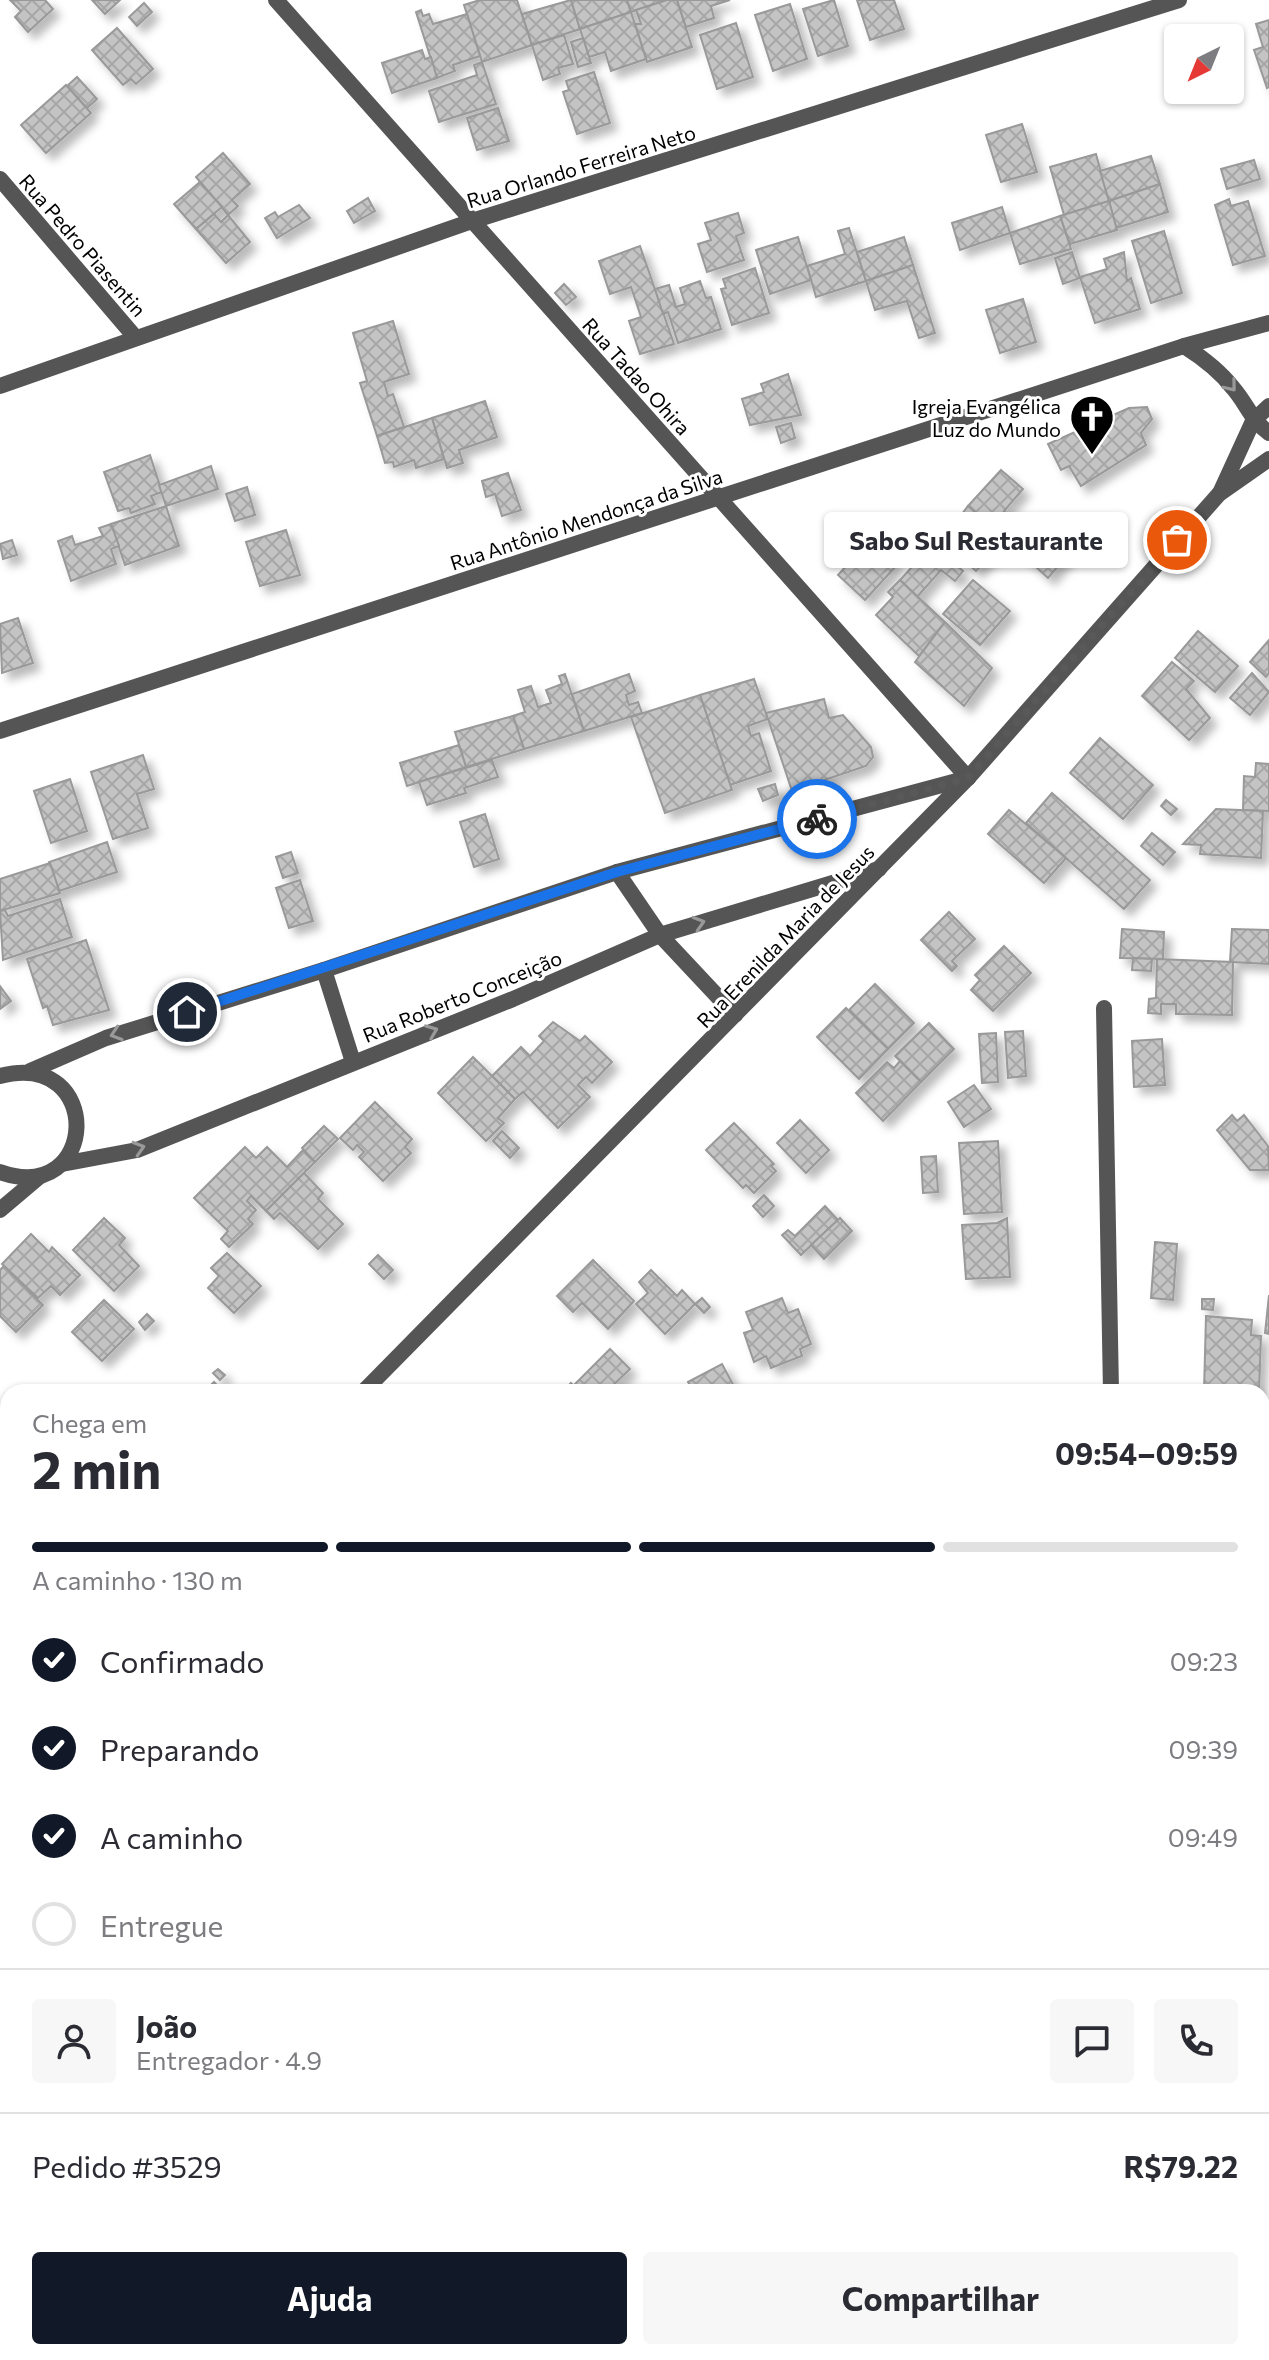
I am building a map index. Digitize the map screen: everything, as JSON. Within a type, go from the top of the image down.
[{"type":"street","name":"Rua Tadao Ohira","points":[[276,0],[968,778]]},
{"type":"street","name":"Rua Orlando Ferreira Neto","points":[[0,386],[472,221],[1177,0]]},
{"type":"street","name":"Rua Pedro Piasentin","points":[[0,179],[135,337]]},
{"type":"street","name":"Rua Antônio Mendonça da Silva","points":[[0,731],[1184,346],[1269,323]]},
{"type":"street","points":[[1184,346],[1220,373],[1235,390],[1253,421],[1269,433]]},
{"type":"street","name":"Rua Erenilda Maria de Jesus","points":[[1219,494],[1253,421],[1269,406]]},
{"type":"street","name":"Rua Erenilda Maria de Jesus","points":[[371,1384],[968,778],[1219,494],[1269,459]]},
{"type":"street","points":[[0,1076],[30,1071],[106,1038],[324,970],[617,872],[968,778]]},
{"type":"street","name":"Rua Roberto Conceição","points":[[39,1177],[62,1164],[137,1150],[513,999],[660,935],[879,869]]},
{"type":"street","points":[[617,872],[660,935],[735,1015]]},
{"type":"street","points":[[324,970],[353,1062]]},
{"type":"street","points":[[1104,1008],[1111,1384]]},
{"type":"street","points":[[30,1071],[62,1085],[76,1109],[78,1134],[62,1164]]},
{"type":"street","points":[[0,1172],[18,1179],[39,1177]]},
{"type":"street","points":[[0,1210],[39,1177]]},
{"type":"building","points":[[10,0],[45,0],[53,9],[28,32],[15,17],[21,11]]},
{"type":"building","points":[[92,0],[120,0],[105,14]]},
{"type":"building","points":[[480,0],[517,0],[532,45],[482,62],[464,5]]},
{"type":"building","points":[[571,0],[580,29],[532,45],[522,14]]},
{"type":"building","points":[[571,0],[627,0],[631,12],[580,29]]},
{"type":"building","points":[[627,0],[667,0],[631,12]]},
{"type":"building","points":[[677,0],[692,47],[647,62],[635,24],[641,24],[636,10]]},
{"type":"building","points":[[677,0],[730,0],[711,6],[714,18],[686,27]]},
{"type":"building","points":[[834,0],[848,46],[818,56],[803,9]]},
{"type":"building","points":[[857,0],[894,0],[904,29],[870,40]]},
{"type":"building","points":[[144,3],[152,12],[137,26],[129,17]]},
{"type":"building","points":[[790,4],[807,59],[773,71],[755,15]]},
{"type":"building","points":[[421,10],[423,16],[429,14],[433,24],[467,14],[480,56],[453,65],[455,71],[437,78],[416,12]]},
{"type":"building","points":[[631,12],[646,59],[611,71],[605,52],[589,57],[580,29]]},
{"type":"building","points":[[1269,20],[1267,88],[1254,50],[1263,47],[1256,24]]},
{"type":"building","points":[[736,23],[753,77],[717,89],[700,35]]},
{"type":"building","points":[[117,28],[153,69],[136,84],[131,79],[123,85],[92,50]]},
{"type":"building","points":[[564,35],[573,64],[558,68],[560,74],[543,80],[532,45]]},
{"type":"building","points":[[583,38],[591,63],[578,67],[571,42]]},
{"type":"building","points":[[422,50],[425,59],[431,57],[437,78],[392,93],[382,63]]},
{"type":"building","points":[[482,62],[496,104],[439,122],[429,91],[477,75],[474,65]]},
{"type":"building","points":[[594,72],[610,123],[577,134],[563,92],[569,90],[566,81]]},
{"type":"building","points":[[77,77],[97,99],[87,108],[67,86]]},
{"type":"building","points":[[66,85],[91,113],[46,153],[21,125]]},
{"type":"building","points":[[498,108],[509,141],[477,150],[467,118]]},
{"type":"building","points":[[1022,124],[1037,172],[1001,182],[986,135]]},
{"type":"building","points":[[223,153],[250,184],[232,200],[238,206],[228,215],[196,177]]},
{"type":"building","points":[[1096,154],[1109,201],[1064,215],[1050,167]]},
{"type":"building","points":[[1151,156],[1160,184],[1109,201],[1100,171]]},
{"type":"building","points":[[1254,160],[1260,179],[1227,189],[1221,169]]},
{"type":"building","points":[[200,182],[222,207],[196,229],[174,204]]},
{"type":"building","points":[[1160,184],[1168,212],[1116,228],[1109,201]]},
{"type":"building","points":[[368,198],[375,211],[354,223],[347,211]]},
{"type":"building","points":[[1229,199],[1231,206],[1248,201],[1265,256],[1233,265],[1215,205]]},
{"type":"building","points":[[1109,201],[1117,230],[1070,244],[1060,216]]},
{"type":"building","points":[[299,205],[310,218],[277,238],[265,218],[275,212],[278,217]]},
{"type":"building","points":[[1002,207],[1010,233],[960,250],[952,223]]},
{"type":"building","points":[[738,213],[744,233],[736,236],[744,260],[707,272],[698,244],[711,240],[705,223]]},
{"type":"building","points":[[214,214],[221,222],[228,215],[250,242],[226,263],[196,229]]},
{"type":"building","points":[[1060,216],[1071,249],[1020,264],[1010,233]]},
{"type":"building","points":[[849,228],[866,281],[816,297],[807,266],[845,254],[838,231]]},
{"type":"building","points":[[1164,231],[1182,293],[1151,303],[1132,241]]},
{"type":"building","points":[[798,237],[811,280],[770,294],[756,250]]},
{"type":"building","points":[[904,237],[913,265],[866,281],[857,252]]},
{"type":"building","points":[[640,246],[674,344],[640,354],[629,321],[641,317],[631,287],[610,294],[599,261]]},
{"type":"building","points":[[1072,252],[1080,278],[1063,284],[1055,258]]},
{"type":"building","points":[[1124,252],[1127,281],[1131,278],[1140,309],[1095,323],[1080,277],[1107,269],[1104,259]]},
{"type":"building","points":[[913,265],[935,333],[919,338],[907,301],[875,310],[866,281]]},
{"type":"building","points":[[755,268],[769,313],[732,325],[721,289],[726,288],[723,279]]},
{"type":"building","points":[[700,281],[706,298],[711,297],[721,329],[678,343],[668,312],[663,314],[655,289],[669,285],[676,307],[685,304],[680,288]]},
{"type":"building","points":[[564,284],[576,297],[566,305],[555,293]]},
{"type":"building","points":[[1023,299],[1036,342],[1000,353],[986,310]]},
{"type":"building","points":[[393,321],[409,374],[384,382],[388,396],[393,394],[404,427],[377,436],[360,383],[367,381],[353,333]]},
{"type":"building","points":[[788,374],[801,415],[750,425],[742,399],[764,392],[761,384]]},
{"type":"building","points":[[485,401],[497,437],[459,450],[463,463],[447,468],[432,418]]},
{"type":"building","name":"Igreja Evangélica Luz do Mundo","points":[[1147,407],[1152,419],[1141,433],[1146,445],[1081,486],[1069,466],[1061,470],[1048,444],[1129,408]]},
{"type":"building","points":[[432,418],[444,459],[416,468],[414,460],[394,467],[393,462],[385,463],[377,436]]},
{"type":"building","points":[[791,423],[795,438],[781,443],[776,427]]},
{"type":"building","points":[[150,455],[162,492],[151,496],[155,504],[131,513],[129,508],[118,511],[104,472]]},
{"type":"building","points":[[211,466],[218,489],[166,506],[159,485]]},
{"type":"building","points":[[1001,470],[1023,489],[1004,511],[1013,518],[1000,534],[968,506]]},
{"type":"building","points":[[508,473],[521,510],[502,516],[495,494],[486,497],[482,481]]},
{"type":"building","points":[[247,487],[255,515],[235,521],[226,494]]},
{"type":"building","points":[[166,506],[179,546],[125,565],[111,524]]},
{"type":"building","points":[[968,506],[985,521],[977,532],[996,549],[976,571],[955,552],[949,559],[932,545],[940,537],[943,539]]},
{"type":"building","points":[[111,524],[119,546],[111,549],[116,564],[71,581],[58,541],[72,536],[75,545],[103,536],[99,528]]},
{"type":"building","points":[[1039,527],[1069,553],[1048,578],[1011,544],[1018,537],[1025,543]]},
{"type":"building","points":[[286,530],[300,575],[260,586],[246,542]]},
{"type":"building","points":[[12,540],[17,555],[3,559],[0,544]]},
{"type":"building","points":[[870,540],[897,565],[865,600],[838,575]]},
{"type":"building","points":[[932,545],[963,571],[955,581],[941,570],[917,597],[900,580]]},
{"type":"building","points":[[900,580],[945,622],[919,656],[876,615],[893,597],[888,592]]},
{"type":"building","points":[[973,580],[1010,611],[980,645],[943,614]]},
{"type":"building","points":[[18,618],[33,663],[2,673],[0,624]]},
{"type":"building","points":[[945,622],[992,668],[964,706],[915,662]]},
{"type":"building","points":[[1198,631],[1238,666],[1215,692],[1175,658]]},
{"type":"building","points":[[1269,640],[1269,673],[1266,677],[1250,662]]},
{"type":"building","points":[[1172,662],[1194,681],[1186,689],[1210,718],[1189,740],[1142,696]]},
{"type":"building","points":[[1252,673],[1269,692],[1250,715],[1230,698]]},
{"type":"building","points":[[565,674],[584,731],[524,749],[513,716],[525,712],[518,690],[531,686],[538,707],[551,703],[546,690],[562,684],[559,676]]},
{"type":"building","points":[[629,674],[635,691],[626,695],[629,705],[638,702],[642,713],[584,731],[572,694]]},
{"type":"building","points":[[754,679],[768,719],[748,726],[751,736],[759,733],[771,771],[730,785],[700,695]]},
{"type":"building","points":[[700,695],[732,790],[665,813],[631,717]]},
{"type":"building","points":[[824,699],[829,718],[843,715],[871,747],[873,757],[866,766],[792,791],[766,713]]},
{"type":"building","points":[[513,716],[524,749],[466,767],[455,732]]},
{"type":"building","points":[[1100,738],[1153,785],[1123,819],[1070,773]]},
{"type":"building","points":[[459,745],[466,767],[407,786],[400,763]]},
{"type":"building","points":[[143,755],[154,789],[137,794],[148,828],[113,839],[91,772]]},
{"type":"building","points":[[492,760],[498,777],[464,788],[466,793],[427,805],[419,782]]},
{"type":"building","points":[[1256,763],[1269,764],[1269,811],[1243,810],[1244,776],[1255,777]]},
{"type":"building","points":[[70,779],[87,831],[51,843],[34,791]]},
{"type":"building","points":[[775,784],[778,795],[763,801],[758,789]]},
{"type":"building","points":[[1052,793],[1150,880],[1124,909],[1026,823]]},
{"type":"building","points":[[1166,800],[1177,809],[1171,815],[1161,806]]},
{"type":"building","points":[[1216,809],[1263,811],[1261,858],[1200,854],[1201,845],[1183,844]]},
{"type":"building","points":[[1009,810],[1066,858],[1044,883],[988,834]]},
{"type":"building","points":[[485,814],[499,859],[474,867],[460,822]]},
{"type":"building","points":[[1152,833],[1175,852],[1163,865],[1141,846]]},
{"type":"building","points":[[107,842],[117,872],[59,891],[49,862]]},
{"type":"building","points":[[291,852],[298,873],[283,878],[276,857]]},
{"type":"building","points":[[50,863],[60,893],[0,911],[0,879]]},
{"type":"building","points":[[300,880],[313,921],[289,928],[276,888]]},
{"type":"building","points":[[60,899],[72,937],[3,960],[0,911],[5,910],[8,916]]},
{"type":"building","points":[[949,912],[975,939],[952,961],[957,966],[952,971],[921,940]]},
{"type":"building","points":[[1122,929],[1164,932],[1163,959],[1120,958]]},
{"type":"building","points":[[1232,929],[1269,930],[1269,964],[1230,962]]},
{"type":"building","points":[[86,940],[109,1010],[53,1025],[47,1006],[43,1008],[27,959]]},
{"type":"building","points":[[1004,946],[1031,973],[993,1011],[971,990],[980,980],[975,975]]},
{"type":"building","points":[[1133,958],[1152,959],[1151,971],[1132,970]]},
{"type":"building","points":[[1157,959],[1233,962],[1232,1015],[1176,1014],[1176,1004],[1161,1004],[1161,1014],[1148,1013],[1149,999],[1156,998]]},
{"type":"building","points":[[875,984],[914,1023],[888,1049],[849,1010]]},
{"type":"building","points":[[0,986],[11,1001],[0,1009]]},
{"type":"building","points":[[846,1008],[888,1049],[859,1079],[817,1037]]},
{"type":"building","points":[[553,1022],[580,1041],[585,1036],[612,1062],[592,1083],[586,1077],[578,1085],[590,1097],[558,1128],[523,1092],[515,1099],[492,1076],[521,1047],[530,1056],[544,1041],[539,1036]]},
{"type":"building","points":[[929,1023],[954,1049],[921,1082],[895,1056]]},
{"type":"building","points":[[1023,1031],[1026,1076],[1008,1078],[1005,1032]]},
{"type":"building","points":[[996,1033],[998,1082],[982,1083],[979,1034]]},
{"type":"building","points":[[1162,1039],[1165,1085],[1134,1087],[1132,1041]]},
{"type":"building","points":[[473,1057],[515,1099],[498,1118],[504,1123],[486,1141],[438,1093]]},
{"type":"building","points":[[900,1061],[921,1082],[883,1121],[856,1093],[887,1062],[894,1068]]},
{"type":"building","points":[[974,1085],[991,1109],[964,1127],[948,1102]]},
{"type":"building","points":[[375,1102],[412,1139],[405,1147],[411,1153],[383,1181],[359,1157],[364,1152],[357,1145],[353,1150],[340,1138]]},
{"type":"building","points":[[1232,1115],[1237,1121],[1244,1115],[1268,1146],[1269,1170],[1250,1170],[1217,1130]]},
{"type":"building","points":[[800,1120],[829,1150],[806,1173],[777,1143]]},
{"type":"building","points":[[734,1123],[774,1164],[771,1166],[776,1171],[754,1193],[746,1185],[743,1188],[706,1150]]},
{"type":"building","points":[[324,1126],[338,1139],[315,1162],[302,1148]]},
{"type":"building","points":[[502,1131],[519,1148],[510,1158],[493,1141]]},
{"type":"building","points":[[998,1141],[1002,1212],[964,1214],[959,1143]]},
{"type":"building","points":[[245,1147],[256,1158],[267,1147],[287,1167],[303,1150],[315,1162],[266,1211],[251,1196],[247,1201],[256,1210],[248,1219],[253,1224],[229,1247],[221,1239],[228,1231],[194,1198]]},
{"type":"building","points":[[936,1156],[938,1192],[923,1193],[921,1157]]},
{"type":"building","points":[[304,1173],[323,1193],[318,1199],[343,1224],[318,1249],[280,1213],[274,1219],[266,1211]]},
{"type":"building","points":[[764,1195],[774,1206],[763,1217],[753,1206]]},
{"type":"building","points":[[825,1206],[838,1220],[801,1255],[782,1235],[788,1230],[795,1236]]},
{"type":"building","points":[[104,1218],[125,1238],[119,1245],[139,1266],[114,1291],[73,1250]]},
{"type":"building","points":[[840,1218],[852,1231],[824,1259],[811,1245]]},
{"type":"building","points":[[1007,1218],[1010,1277],[966,1279],[962,1225],[997,1223]]},
{"type":"building","points":[[31,1234],[49,1252],[52,1247],[80,1275],[60,1295],[51,1286],[38,1298],[2,1264]]},
{"type":"building","points":[[1155,1242],[1177,1244],[1173,1300],[1151,1298]]},
{"type":"building","points":[[227,1253],[261,1286],[234,1313],[208,1288],[219,1276],[211,1268]]},
{"type":"building","points":[[378,1255],[393,1270],[384,1279],[369,1264]]},
{"type":"building","points":[[593,1260],[634,1301],[608,1329],[582,1303],[573,1312],[557,1296]]},
{"type":"building","points":[[4,1266],[43,1305],[16,1332],[0,1316],[0,1270]]},
{"type":"building","points":[[651,1270],[677,1296],[682,1290],[695,1304],[665,1334],[636,1304],[648,1293],[639,1282]]},
{"type":"building","points":[[1269,1295],[1269,1334],[1265,1333]]},
{"type":"building","points":[[702,1298],[710,1307],[704,1313],[695,1304]]},
{"type":"building","points":[[782,1298],[788,1313],[798,1309],[811,1344],[800,1349],[802,1356],[771,1368],[766,1356],[754,1362],[744,1333],[753,1330],[746,1312]]},
{"type":"building","points":[[1202,1299],[1214,1299],[1213,1310],[1202,1309]]},
{"type":"building","points":[[104,1300],[134,1329],[102,1361],[72,1332]]},
{"type":"building","points":[[147,1314],[154,1321],[145,1330],[139,1322]]},
{"type":"building","points":[[1206,1316],[1252,1320],[1251,1335],[1261,1336],[1259,1384],[1204,1384]]},
{"type":"building","points":[[610,1349],[630,1369],[614,1384],[575,1384]]},
{"type":"building","points":[[722,1364],[733,1384],[689,1384]]},
{"type":"building","points":[[218,1369],[225,1375],[220,1380],[213,1373]]},
{"type":"way so far","points":[[817,819],[968,778],[1177,540]]},
{"type":"place","name":"Igreja Evangélica Luz do Mundo","points":[[1092,456]]},
{"type":"place","name":"Sabo Sul Restaurante","points":[[1177,540]]},
{"type":"route","points":[[187,1012],[324,970],[617,872],[817,819]]}]
